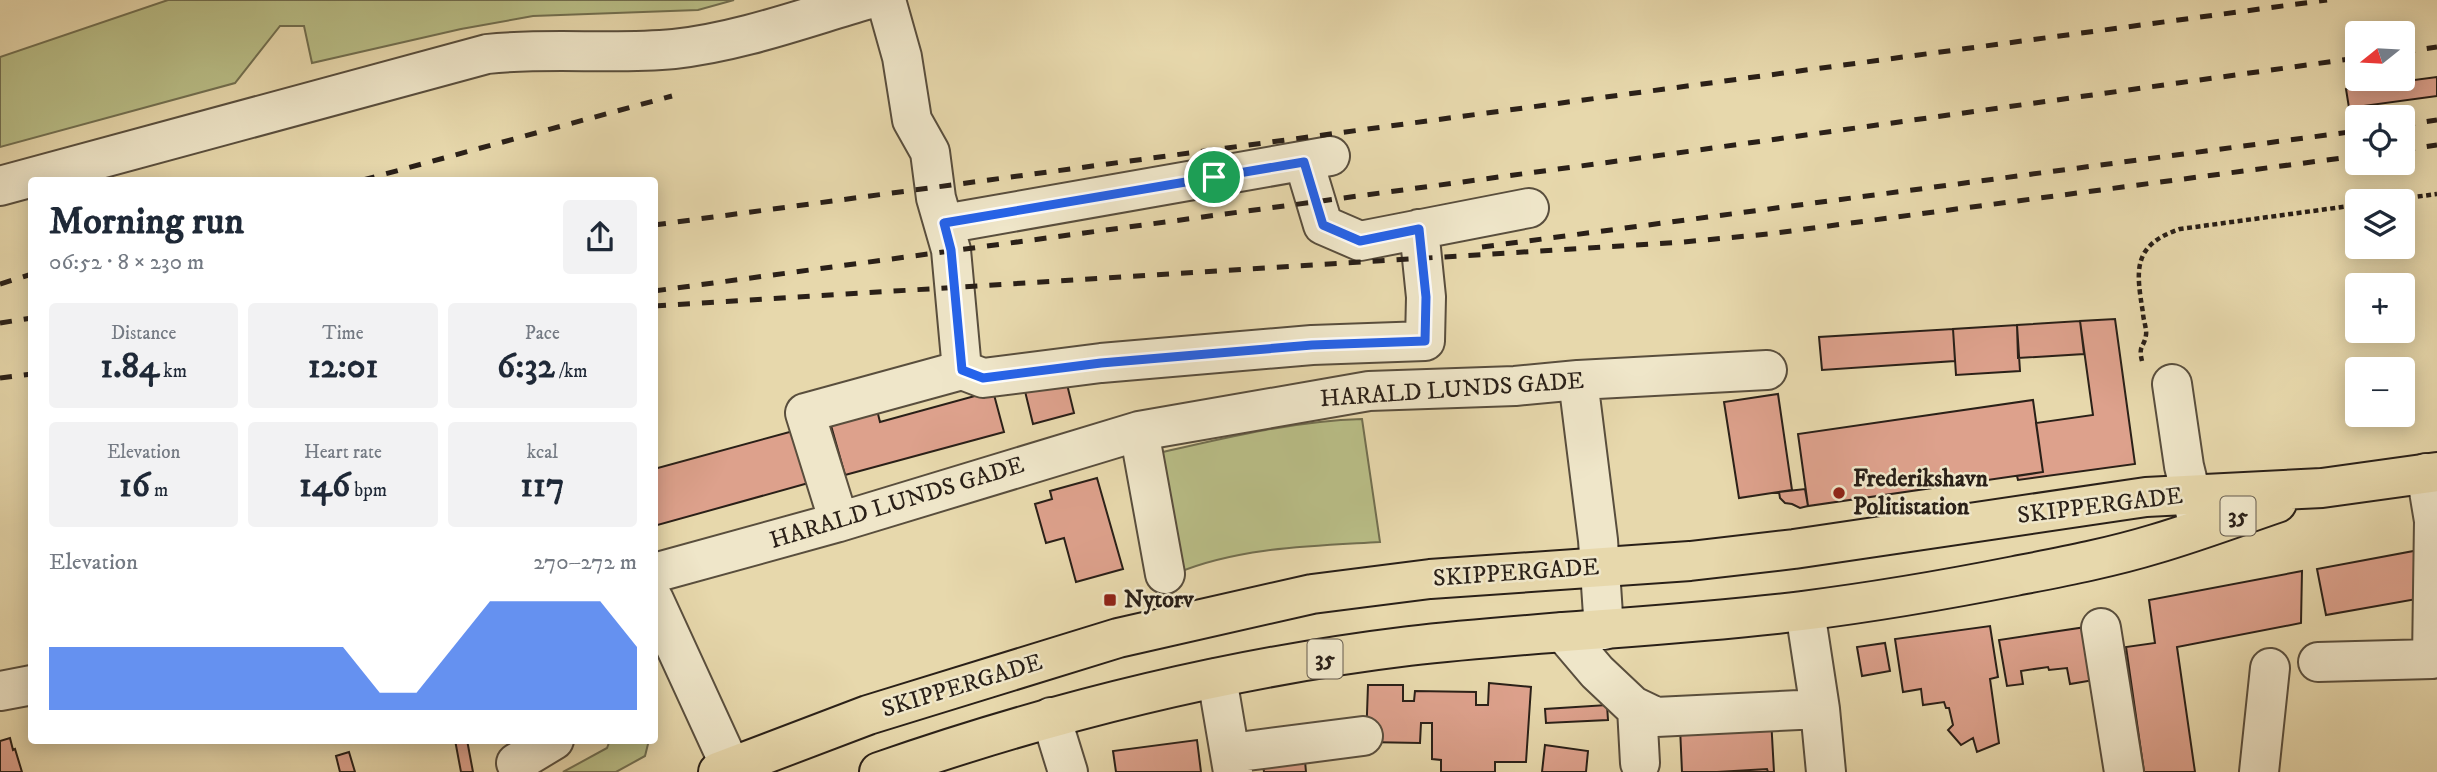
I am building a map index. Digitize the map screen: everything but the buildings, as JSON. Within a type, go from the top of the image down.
[{"type":"main road","name":"SKIPPERGADE","points":[[731,770],[868,715],[1118,638],[1312,594],[1430,579],[1690,561],[1794,549],[2146,497],[2195,512],[2322,488],[2432,472]]},
{"type":"main road","name":"SKIPPERGADE","points":[[879,772],[1051,717],[1217,678],[1408,646],[1698,623],[1805,611],[2077,564],[2154,545],[2195,512]]},
{"type":"street","points":[[33,177],[487,54],[675,49],[718,42],[866,0]]},
{"type":"street","points":[[886,0],[902,58],[912,120],[930,152],[936,198],[951,250],[962,370]]},
{"type":"street","points":[[944,223],[1317,159],[1323,225],[1360,241],[1529,208]]},
{"type":"street","points":[[0,186],[28,178]]},
{"type":"street","points":[[839,522],[805,413],[962,370],[983,378],[1101,363],[1312,345],[1425,341],[1426,297],[1419,229]]},
{"type":"street","name":"HARALD LUNDS GADE","points":[[658,572],[839,522],[1139,430],[1369,391],[1516,386],[1767,370]]},
{"type":"street","points":[[1578,380],[1600,566],[1604,630]]},
{"type":"street","points":[[2172,384],[2195,512]]},
{"type":"street","points":[[1139,430],[1165,574]]},
{"type":"street","points":[[2318,662],[2432,659],[2432,472]]},
{"type":"street","points":[[658,609],[731,770]]},
{"type":"street","points":[[1805,611],[1821,709],[1826,772]]},
{"type":"street","points":[[2101,628],[2124,772]]},
{"type":"street","points":[[1563,632],[1597,671],[1637,708],[1656,717],[1821,709]]},
{"type":"street","points":[[2259,772],[2270,668]]},
{"type":"street","points":[[1217,678],[1232,763],[1363,736]]},
{"type":"street","points":[[0,691],[28,686]]},
{"type":"street","points":[[1637,708],[1640,763]]},
{"type":"street","points":[[1051,717],[1068,772]]},
{"type":"street","points":[[516,763],[547,744]]},
{"type":"path","points":[[2415,197],[2437,194]]},
{"type":"path","points":[[2139,349],[2146,335],[2138,269],[2151,243],[2180,229],[2345,207]]},
{"type":"green space","points":[[168,0],[734,0],[698,10],[533,16],[461,29],[312,63],[304,26],[280,26],[235,83],[0,147],[0,57]]},
{"type":"green space","points":[[1362,419],[1380,542],[1251,553],[1201,564],[1177,573],[1161,465],[1163,452],[1287,426]]},
{"type":"green space","points":[[608,744],[648,744],[645,756],[616,772],[563,772],[607,748]]},
{"type":"railway","points":[[658,224],[2327,0]]},
{"type":"railway","points":[[2415,50],[2437,47]]},
{"type":"railway","points":[[658,290],[2345,60]]},
{"type":"railway","points":[[374,177],[672,96]]},
{"type":"railway","points":[[2415,123],[2437,120]]},
{"type":"railway","points":[[1482,247],[2345,133]]},
{"type":"railway","points":[[2415,148],[2437,145]]},
{"type":"railway","points":[[658,306],[1684,242],[1768,234],[2345,158]]},
{"type":"railway","points":[[0,284],[28,275]]},
{"type":"railway","points":[[0,323],[28,319]]},
{"type":"railway","points":[[0,378],[28,374]]},
{"type":"place","name":"Frederikshavn Politistation","points":[[1839,493]]},
{"type":"place","name":"Nytorv","points":[[1110,600]]},
{"type":"route","points":[[1304,162],[1323,225],[1360,241],[1419,229],[1426,297],[1425,341],[1312,345],[1101,363],[983,378],[962,370],[959,314],[951,250],[944,223],[1214,177],[1304,162]]}]
